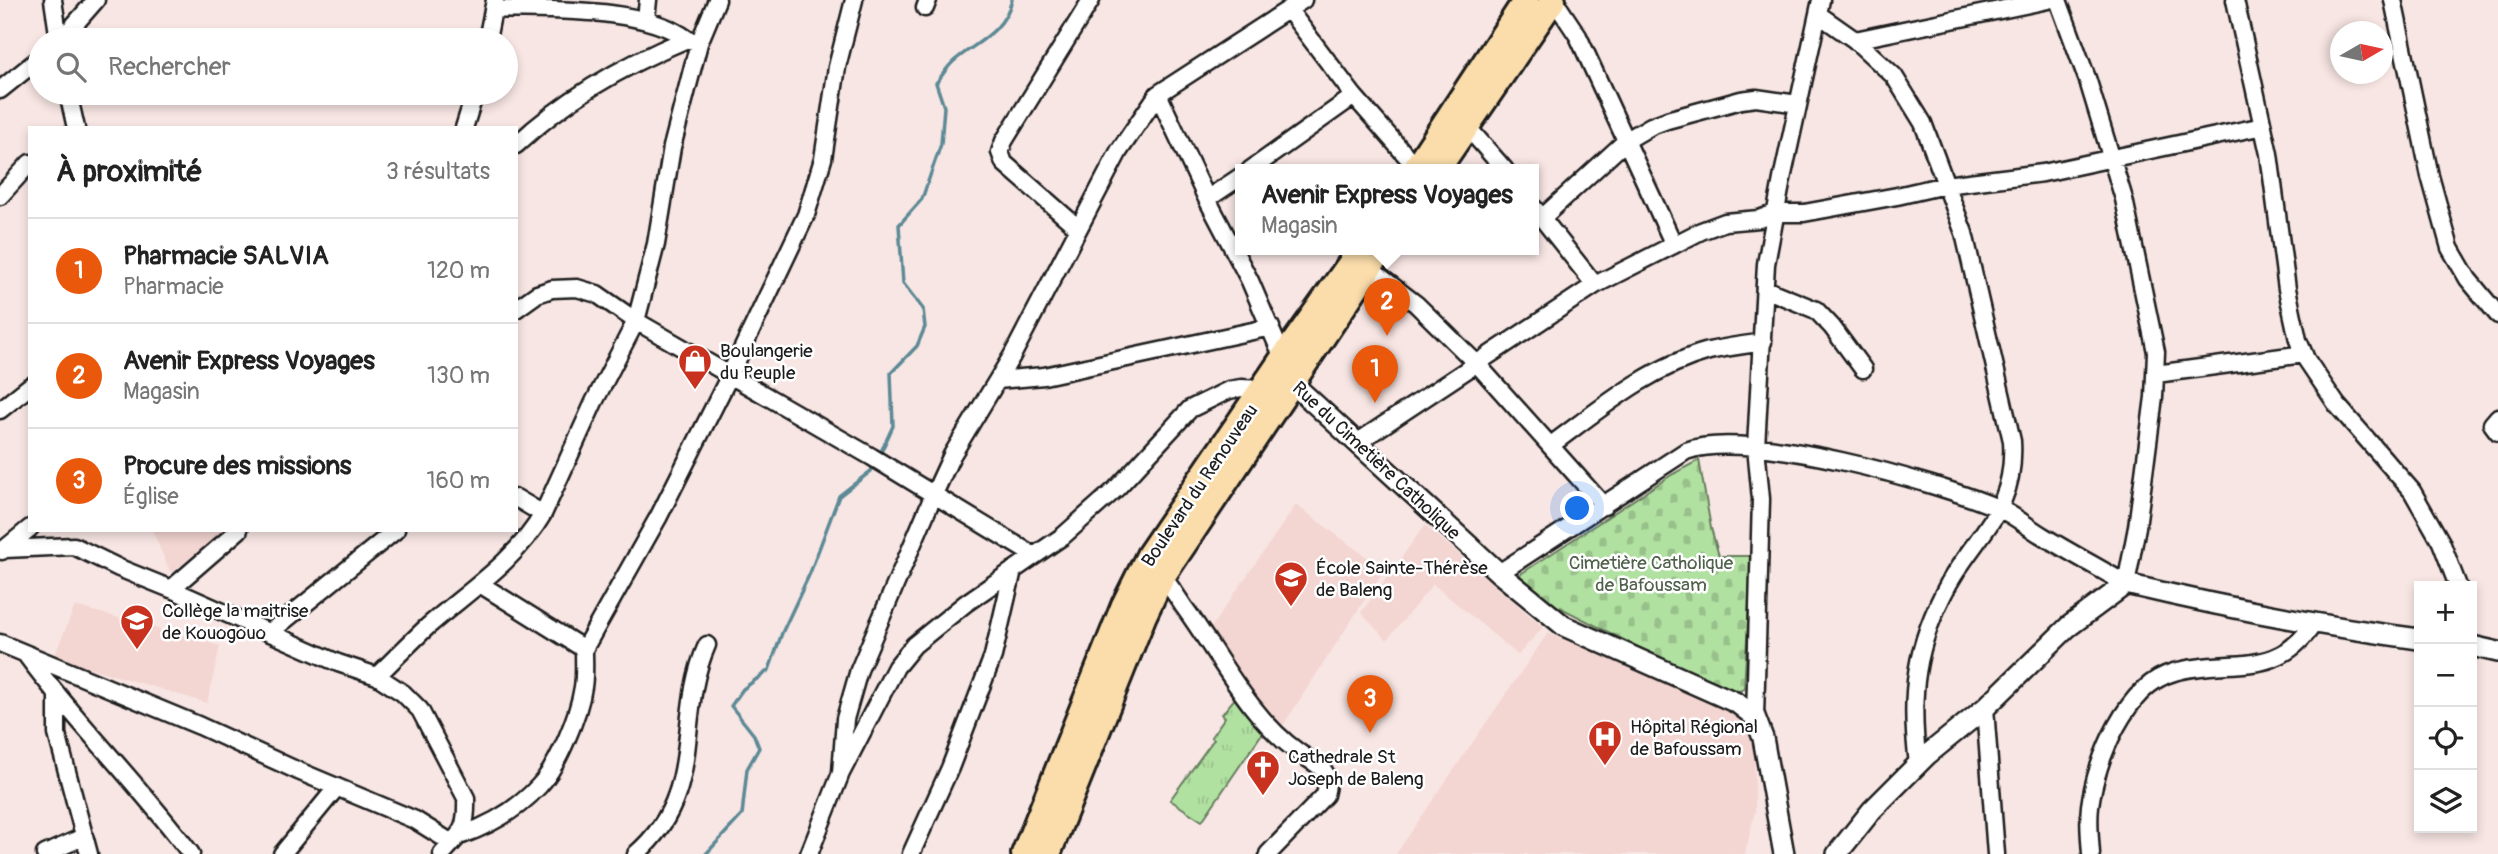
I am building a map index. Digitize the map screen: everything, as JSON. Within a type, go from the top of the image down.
[{"type":"highway","points":[[1460,120],[1526,0]]},
{"type":"highway","points":[[1426,164],[1561,2]]},
{"type":"highway","name":"Boulevard du Renouveau","points":[[1278,391],[1283,358],[1370,256]]},
{"type":"highway","name":"Boulevard du Renouveau","points":[[1024,854],[1144,615],[1154,569],[1370,256]]},
{"type":"highway","name":"Boulevard du Renouveau","points":[[1048,854],[1088,725]]},
{"type":"street","points":[[53,0],[58,28]]},
{"type":"street","points":[[71,28],[96,0]]},
{"type":"street","points":[[646,20],[648,0]]},
{"type":"street","points":[[377,676],[427,628],[507,560],[533,532],[543,514],[594,402],[636,321],[656,244],[693,41],[717,0]]},
{"type":"street","points":[[452,844],[487,826],[524,801],[541,785],[556,759],[583,690],[584,649],[659,516],[806,215],[823,159],[837,67],[854,0]]},
{"type":"street","points":[[1078,228],[1004,163],[1000,152],[1004,141],[1091,0]]},
{"type":"street","points":[[841,773],[845,719],[859,670],[934,494],[953,455],[998,380],[1119,151],[1158,94],[1303,0]]},
{"type":"street","points":[[1855,40],[2048,0]]},
{"type":"street","points":[[1837,854],[1872,810],[1918,764],[1985,708],[2068,627],[2126,584],[2137,527],[2156,374],[2153,336],[2124,200],[2088,81],[2058,0]]},
{"type":"street","points":[[2235,0],[2269,154],[2290,309],[2304,354],[2337,405],[2412,491],[2445,552],[2456,581]]},
{"type":"street","points":[[2393,0],[2430,176],[2450,248],[2468,279],[2498,315]]},
{"type":"street","points":[[1561,2],[1674,245]]},
{"type":"street","points":[[490,28],[495,4],[580,6],[646,20],[676,31],[693,41]]},
{"type":"street","points":[[1820,7],[1894,76],[1928,134],[1964,233],[1994,371],[2007,414],[2013,466],[2010,486],[2000,509],[1950,582],[1922,645],[1913,703],[1918,764]]},
{"type":"street","points":[[1784,854],[1763,738],[1755,717],[1761,499],[1756,447],[1767,254],[1820,7]]},
{"type":"street","points":[[1288,9],[1354,96],[1417,164]]},
{"type":"street","points":[[518,143],[537,125],[583,91],[631,63],[693,41]]},
{"type":"street","points":[[0,90],[28,68]]},
{"type":"street","points":[[1158,94],[1235,252]]},
{"type":"street","points":[[1258,164],[1354,96]]},
{"type":"street","points":[[1539,212],[1627,140],[1667,120],[1731,101],[1756,98],[1798,104]]},
{"type":"street","points":[[70,105],[75,126]]},
{"type":"street","points":[[465,126],[471,105]]},
{"type":"street","points":[[1460,120],[1500,164]]},
{"type":"street","points":[[1358,442],[1595,285],[1701,231],[1725,222],[1759,219],[1775,213],[1804,213],[1945,185],[2043,173],[2263,126]]},
{"type":"street","points":[[0,196],[28,165]]},
{"type":"street","points":[[1207,199],[1235,180]]},
{"type":"street","points":[[1539,214],[1595,285]]},
{"type":"street","points":[[1236,255],[1283,358]]},
{"type":"street","points":[[1370,256],[1478,365],[1604,506]]},
{"type":"street","points":[[518,308],[537,294],[552,289],[577,288],[597,294],[636,321],[1034,555]]},
{"type":"street","points":[[1765,289],[1816,310],[1863,369]]},
{"type":"street","points":[[998,380],[1044,376],[1271,327]]},
{"type":"street","points":[[1551,445],[1610,401],[1672,365],[1709,351],[1763,342]]},
{"type":"street","points":[[2156,374],[2304,354]]},
{"type":"street","points":[[809,854],[841,773],[896,667],[914,645],[966,603],[1063,536],[1117,488],[1190,409],[1229,390],[1250,387],[1278,391]]},
{"type":"street","points":[[0,410],[28,388]]},
{"type":"street","name":"Rue du Cimetière Catholique","points":[[1278,391],[1358,442],[1499,573],[1564,626],[1737,703],[1755,717]]},
{"type":"street","points":[[2498,417],[2492,424],[2498,432]]},
{"type":"street","points":[[1499,573],[1686,452],[1708,448],[1756,447],[1853,464],[1939,488],[2000,509],[2126,584],[2235,610],[2414,638]]},
{"type":"street","points":[[518,499],[543,514]]},
{"type":"street","points":[[3,551],[28,530]]},
{"type":"street","points":[[64,532],[74,546],[119,568],[338,663],[377,676],[403,693],[420,710],[466,798],[466,810],[452,844]]},
{"type":"street","points":[[171,589],[237,532]]},
{"type":"street","points":[[269,632],[394,532]]},
{"type":"street","points":[[3,551],[74,546]]},
{"type":"street","points":[[1154,569],[1261,716],[1295,751],[1320,766],[1326,775],[1328,784],[1325,795],[1268,854]]},
{"type":"street","points":[[911,854],[950,768],[993,656],[1013,570]]},
{"type":"street","points":[[480,584],[584,649]]},
{"type":"street","points":[[2091,854],[2090,806],[2105,751],[2128,707],[2145,689],[2158,678],[2193,667],[2211,664],[2251,665],[2262,662],[2302,640],[2314,623]]},
{"type":"street","points":[[0,643],[200,726],[415,820],[452,844]]},
{"type":"street","points":[[636,854],[660,830],[673,809],[683,772],[692,699],[707,645]]},
{"type":"street","points":[[2477,647],[2498,652]]},
{"type":"street","points":[[26,654],[57,696],[164,817],[191,854]]},
{"type":"street","points":[[57,696],[57,734],[89,854]]},
{"type":"street","points":[[1985,708],[1996,854]]},
{"type":"street","points":[[282,854],[337,788]]},
{"type":"street","points":[[45,854],[83,836]]},
{"type":"shaded area","name":"École Sainte-Thérèse de Baleng","points":[[1296,505],[1384,570],[1280,730],[1263,713],[1208,632]]},
{"type":"shaded area","points":[[1425,525],[1543,627],[1518,655],[1433,584],[1387,640],[1361,613]]},
{"type":"shaded area","points":[[153,532],[222,532],[171,573]]},
{"type":"shaded area","name":"Collège la maitrise de Kouogouo","points":[[75,606],[220,646],[207,703],[54,657]]},
{"type":"shaded area","name":"Hôpital Régional de Bafoussam","points":[[1548,633],[1754,722],[1755,811],[1745,854],[1396,854]]},
{"type":"green space","name":"Cimetière Catholique de Bafoussam","points":[[1699,460],[1711,528],[1719,556],[1752,556],[1744,689],[1737,692],[1685,671],[1557,606],[1519,575],[1673,474]]},
{"type":"green space","points":[[1236,697],[1263,732],[1202,821],[1170,800],[1214,739],[1211,737],[1225,717],[1222,714]]},
{"type":"waterway","points":[[880,454],[893,426],[891,373],[917,346],[925,327],[923,309],[903,283],[899,225],[922,199],[941,144],[944,107],[936,83],[954,61],[996,29],[1003,21],[1012,0]]},
{"type":"waterway","points":[[706,854],[742,815],[747,769],[759,748],[754,735],[731,706],[743,689],[769,670],[839,496],[871,471],[874,464]]},
{"type":"place","name":"Avenir Express Voyages","points":[[1387,336]]},
{"type":"place","name":"Boulangerie du Peuple","points":[[695,391]]},
{"type":"place","name":"Pharmacie SALVIA","points":[[1375,403]]},
{"type":"place","name":"École Sainte-Thérèse de Baleng","points":[[1291,608]]},
{"type":"place","name":"Collège la maitrise de Kouogouo","points":[[137,651]]},
{"type":"place","name":"Procure des missions","points":[[1370,733]]},
{"type":"place","name":"Hôpital Régional de Bafoussam","points":[[1605,767]]},
{"type":"place","name":"Cathedrale St Joseph de Baleng","points":[[1263,797]]}]
